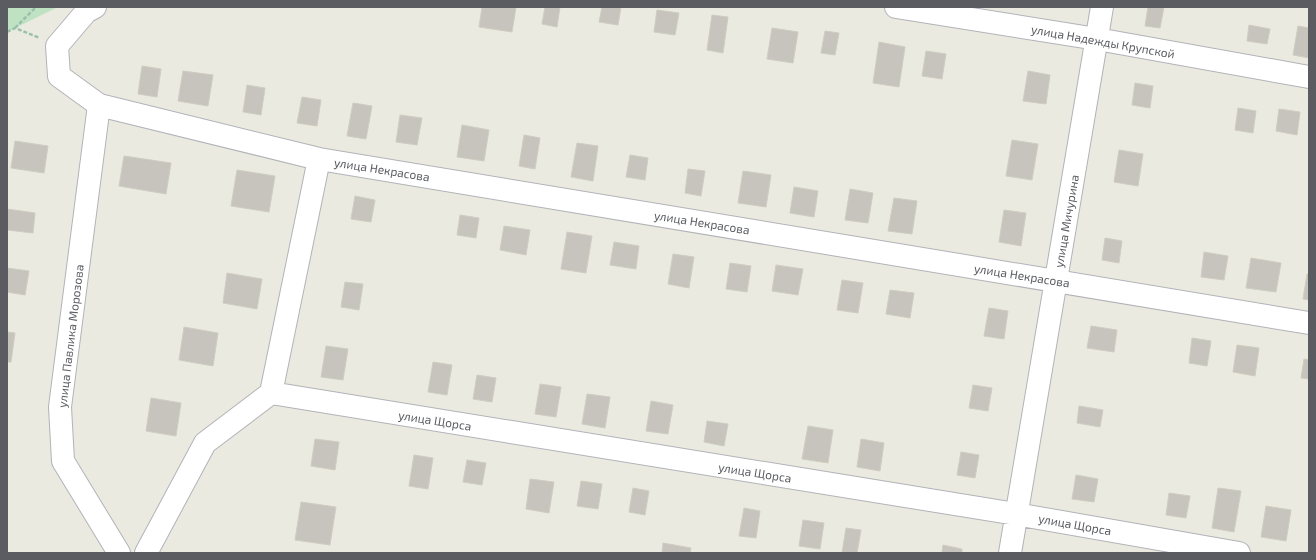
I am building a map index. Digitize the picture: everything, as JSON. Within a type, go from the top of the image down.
[{"type":"street","points":[[96,7],[86,12],[57,46],[59,76],[99,105]]},
{"type":"street","name":"улица Надежды Крупской","points":[[896,7],[1097,39],[1309,77]]},
{"type":"street","name":"улица Мичурина","points":[[1010,553],[1102,7]]},
{"type":"street","name":"улица Некрасова","points":[[99,105],[319,159],[1309,323]]},
{"type":"street","name":"улица Павлика Морозова","points":[[99,105],[60,408],[63,461],[119,553]]},
{"type":"street","points":[[146,553],[205,443],[272,393],[319,159]]},
{"type":"street","name":"улица Щорса","points":[[272,393],[1016,514],[1238,553]]},
{"type":"path","points":[[7,32],[15,28],[36,7]]},
{"type":"path","points":[[15,28],[57,46]]},
{"type":"green space","points":[[7,7],[58,7],[7,32]]},
{"type":"building","points":[[482,7],[516,7],[512,32],[479,27]]},
{"type":"building","points":[[545,7],[560,7],[557,27],[542,24]]},
{"type":"building","points":[[602,7],[621,7],[618,25],[599,22]]},
{"type":"building","points":[[1148,7],[1164,7],[1160,28],[1145,26]]},
{"type":"building","points":[[657,10],[679,13],[675,35],[654,32]]},
{"type":"building","points":[[712,15],[728,17],[723,53],[707,50]]},
{"type":"building","points":[[1249,25],[1270,29],[1267,44],[1247,41]]},
{"type":"building","points":[[1298,26],[1309,28],[1309,58],[1293,55]]},
{"type":"building","points":[[772,28],[798,32],[793,63],[767,59]]},
{"type":"building","points":[[825,31],[839,33],[835,55],[821,53]]},
{"type":"building","points":[[879,42],[905,47],[899,87],[873,83]]},
{"type":"building","points":[[926,51],[946,54],[942,79],[922,76]]},
{"type":"building","points":[[142,66],[161,69],[157,97],[138,94]]},
{"type":"building","points":[[183,71],[213,75],[208,106],[178,101]]},
{"type":"building","points":[[1028,71],[1050,75],[1046,104],[1023,101]]},
{"type":"building","points":[[1135,83],[1153,86],[1150,108],[1132,105]]},
{"type":"building","points":[[247,85],[265,88],[261,115],[243,112]]},
{"type":"building","points":[[302,97],[321,100],[317,126],[297,123]]},
{"type":"building","points":[[353,103],[372,106],[366,139],[347,136]]},
{"type":"building","points":[[1238,108],[1256,111],[1253,133],[1235,130]]},
{"type":"building","points":[[1279,109],[1300,112],[1297,135],[1276,131]]},
{"type":"building","points":[[400,115],[422,118],[417,145],[396,142]]},
{"type":"building","points":[[462,125],[489,130],[484,161],[457,157]]},
{"type":"building","points":[[524,135],[540,138],[535,169],[519,166]]},
{"type":"building","points":[[1012,140],[1038,144],[1032,180],[1006,176]]},
{"type":"building","points":[[15,141],[48,146],[44,173],[11,168]]},
{"type":"building","points":[[577,143],[598,146],[593,181],[571,177]]},
{"type":"building","points":[[1119,150],[1143,154],[1138,186],[1114,182]]},
{"type":"building","points":[[630,155],[648,158],[645,180],[626,177]]},
{"type":"building","points":[[124,156],[171,163],[166,194],[119,186]]},
{"type":"building","points":[[688,169],[705,171],[701,196],[685,193]]},
{"type":"building","points":[[237,170],[275,176],[269,212],[231,206]]},
{"type":"building","points":[[743,171],[771,175],[766,207],[738,203]]},
{"type":"building","points":[[794,187],[818,191],[814,217],[790,213]]},
{"type":"building","points":[[850,189],[873,193],[868,223],[845,220]]},
{"type":"building","points":[[355,196],[375,200],[371,222],[351,219]]},
{"type":"building","points":[[894,198],[917,201],[912,234],[888,231]]},
{"type":"building","points":[[7,209],[35,213],[33,233],[7,230]]},
{"type":"building","points":[[1004,210],[1026,213],[1021,246],[999,242]]},
{"type":"building","points":[[460,215],[479,218],[476,238],[457,235]]},
{"type":"building","points":[[504,226],[530,230],[526,255],[500,250]]},
{"type":"building","points":[[567,232],[592,236],[586,273],[561,269]]},
{"type":"building","points":[[1105,238],[1122,241],[1119,263],[1102,260]]},
{"type":"building","points":[[614,242],[639,246],[636,269],[610,265]]},
{"type":"building","points":[[1204,252],[1228,256],[1224,280],[1201,277]]},
{"type":"building","points":[[673,254],[694,257],[689,288],[668,284]]},
{"type":"building","points":[[1251,258],[1281,263],[1276,292],[1246,288]]},
{"type":"building","points":[[730,263],[751,266],[747,292],[726,289]]},
{"type":"building","points":[[776,265],[803,269],[798,295],[772,291]]},
{"type":"building","points":[[7,268],[29,271],[25,295],[7,292]]},
{"type":"building","points":[[227,273],[262,279],[257,309],[223,303]]},
{"type":"building","points":[[1307,274],[1309,274],[1309,300],[1303,299]]},
{"type":"building","points":[[842,280],[863,283],[858,313],[837,310]]},
{"type":"building","points":[[345,282],[363,284],[359,310],[341,307]]},
{"type":"building","points":[[890,290],[914,293],[910,318],[886,314]]},
{"type":"building","points":[[989,308],[1008,311],[1004,339],[984,336]]},
{"type":"building","points":[[1091,326],[1117,330],[1114,352],[1087,348]]},
{"type":"building","points":[[184,327],[218,333],[213,366],[179,360]]},
{"type":"building","points":[[7,332],[15,333],[11,362],[7,362]]},
{"type":"building","points":[[1192,338],[1211,341],[1207,366],[1189,363]]},
{"type":"building","points":[[1237,345],[1259,348],[1255,376],[1233,372]]},
{"type":"building","points":[[326,346],[348,349],[343,380],[321,377]]},
{"type":"building","points":[[1304,359],[1309,360],[1309,379],[1301,378]]},
{"type":"building","points":[[433,362],[452,365],[447,395],[428,392]]},
{"type":"building","points":[[477,375],[496,378],[492,402],[473,399]]},
{"type":"building","points":[[540,384],[561,387],[556,417],[535,414]]},
{"type":"building","points":[[973,385],[992,388],[988,411],[969,408]]},
{"type":"building","points":[[587,394],[610,397],[605,428],[582,424]]},
{"type":"building","points":[[151,398],[181,403],[176,436],[146,431]]},
{"type":"building","points":[[651,401],[673,405],[668,434],[646,431]]},
{"type":"building","points":[[1079,406],[1103,410],[1100,427],[1077,423]]},
{"type":"building","points":[[707,421],[728,424],[724,446],[704,442]]},
{"type":"building","points":[[808,426],[833,430],[828,463],[802,459]]},
{"type":"building","points":[[315,439],[339,442],[335,470],[311,466]]},
{"type":"building","points":[[861,439],[884,443],[880,471],[857,467]]},
{"type":"building","points":[[961,452],[979,455],[975,478],[957,475]]},
{"type":"building","points":[[414,455],[433,458],[428,489],[409,486]]},
{"type":"building","points":[[467,460],[486,463],[482,485],[463,482]]},
{"type":"building","points":[[1076,475],[1098,479],[1094,502],[1072,499]]},
{"type":"building","points":[[530,479],[554,482],[549,513],[526,509]]},
{"type":"building","points":[[581,481],[602,484],[598,509],[577,506]]},
{"type":"building","points":[[633,488],[649,491],[645,515],[629,512]]},
{"type":"building","points":[[1218,488],[1241,491],[1234,532],[1212,528]]},
{"type":"building","points":[[1169,493],[1190,496],[1186,518],[1166,515]]},
{"type":"building","points":[[301,502],[336,507],[330,545],[295,540]]},
{"type":"building","points":[[1266,506],[1291,510],[1286,541],[1261,537]]},
{"type":"building","points":[[744,508],[760,511],[756,538],[739,536]]},
{"type":"building","points":[[803,520],[824,523],[820,549],[799,546]]},
{"type":"building","points":[[846,528],[861,530],[857,553],[842,553]]},
{"type":"building","points":[[663,543],[691,548],[690,553],[662,553]]},
{"type":"building","points":[[943,545],[962,549],[962,553],[942,553]]}]
